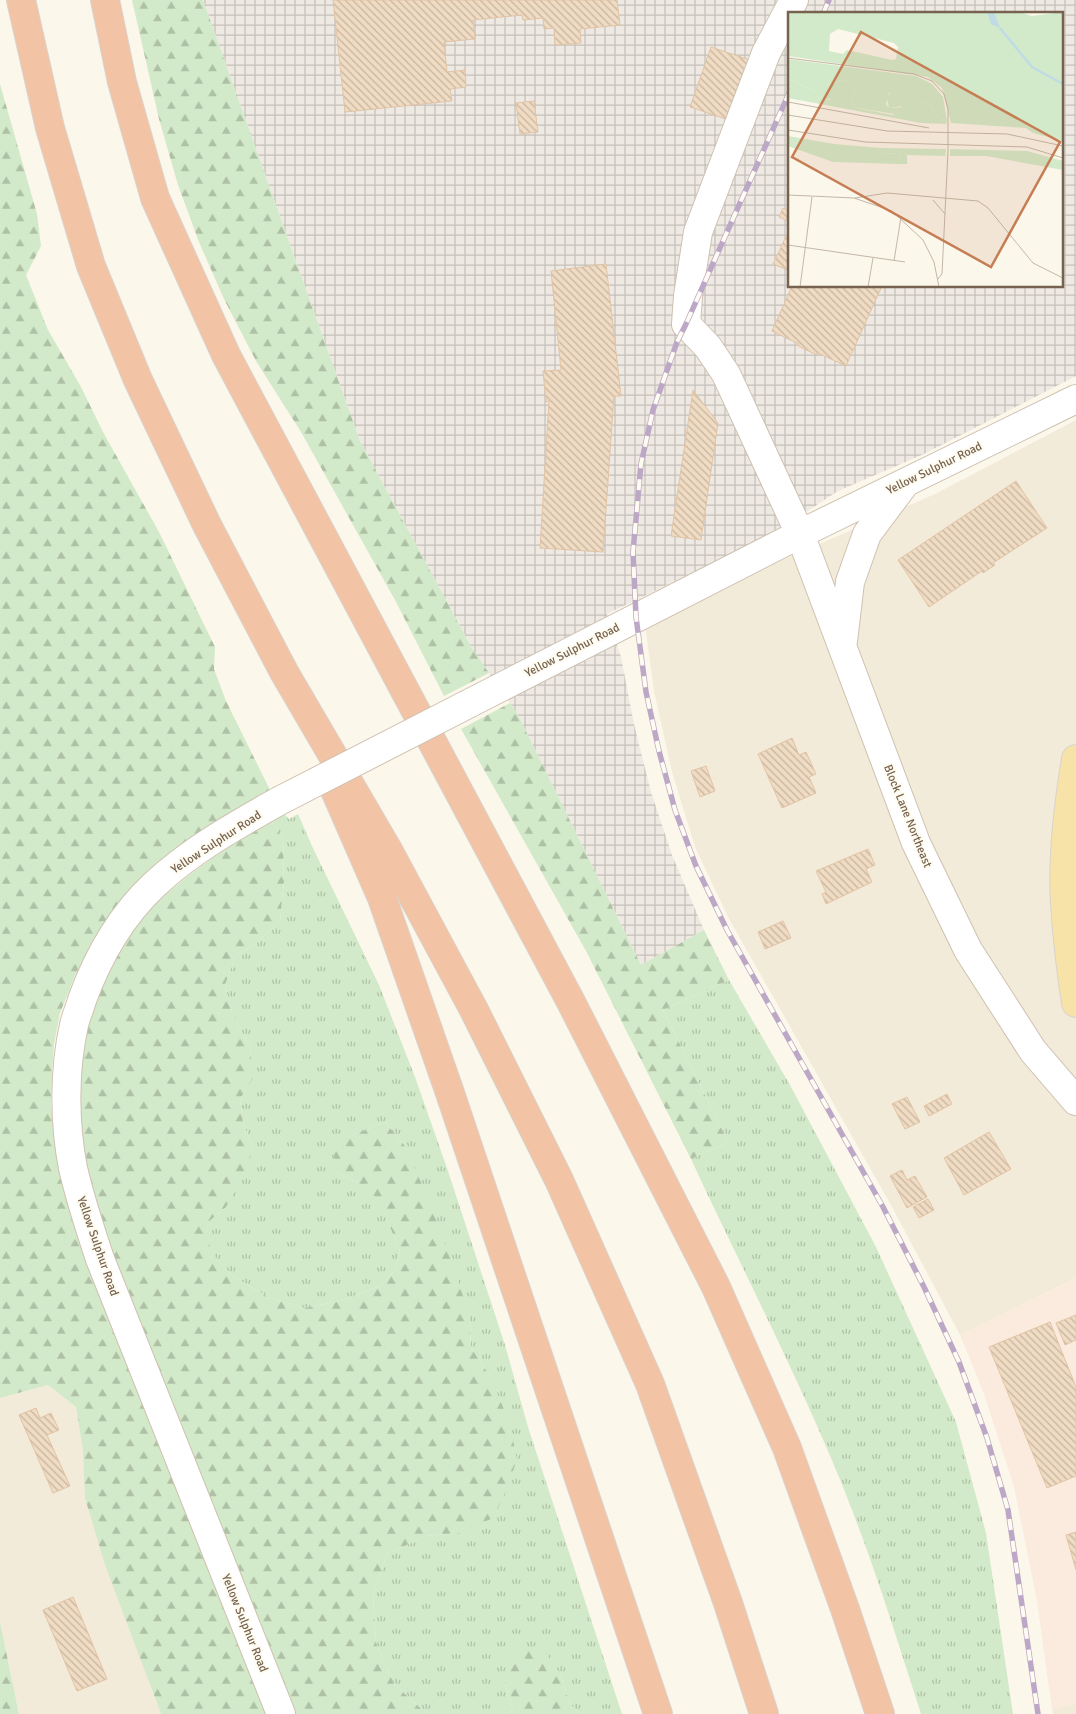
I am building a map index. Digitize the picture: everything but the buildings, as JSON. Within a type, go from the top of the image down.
[{"type":"highway","points":[[21,0],[50,128],[91,266],[138,380],[199,508],[284,672],[392,858],[474,1010],[559,1180],[650,1384],[728,1603],[764,1714]]},
{"type":"highway","points":[[105,0],[122,82],[155,198],[222,346],[322,538],[571,1002],[716,1287],[787,1448],[880,1714]]},
{"type":"highway","points":[[284,672],[382,898],[456,1112],[658,1714]]},
{"type":"main road","points":[[1075,767],[1068,814],[1065,903],[1068,948],[1076,1003]]},
{"type":"street","name":"Block Lane Northeast","points":[[794,0],[766,53],[698,232],[688,296],[686,324],[708,347],[726,374],[800,534],[916,842],[968,950],[1033,1051],[1076,1101]]},
{"type":"street","name":"Yellow Sulphur Road","points":[[281,1714],[100,1259],[84,1211],[73,1166],[67,1113],[68,1067],[74,1024],[88,983],[107,943],[128,912],[154,884],[186,859],[243,822],[280,801],[800,534],[1076,399]]},
{"type":"street","points":[[842,647],[850,582],[867,534],[905,482]]},
{"type":"shaded area","points":[[203,0],[1076,0],[1076,376],[924,454],[838,491],[774,533],[607,614],[621,657],[634,724],[651,792],[672,855],[704,930],[641,965],[518,715],[473,650],[360,441]]},
{"type":"shaded area","points":[[1076,420],[1076,1278],[960,1335],[892,1207],[728,917],[695,847],[672,772],[654,691],[645,625],[757,569],[935,494]]},
{"type":"shaded area","points":[[1076,1278],[1076,1703],[1052,1710],[1037,1601],[1014,1487],[984,1394],[960,1335]]},
{"type":"shaded area","points":[[48,1385],[76,1407],[83,1451],[150,1686],[161,1714],[19,1714],[0,1622],[0,1398]]},
{"type":"shaded area","points":[[1076,1703],[1076,1714],[1053,1714],[1052,1710]]},
{"type":"green space","points":[[132,0],[203,0],[360,441],[473,650],[489,673],[444,696],[395,600],[301,432],[256,361],[224,299],[199,242],[178,185],[159,119]]},
{"type":"green space","points":[[0,84],[37,214],[41,246],[26,275],[48,330],[80,385],[103,432],[159,532],[215,647],[214,669],[226,701],[271,792],[121,901],[94,938],[75,976],[60,1013],[54,1045],[51,1105],[60,1176],[87,1264],[269,1714],[161,1714],[105,1565],[85,1498],[83,1451],[76,1407],[48,1385],[0,1398]]},
{"type":"green space","points":[[510,703],[518,715],[641,965],[704,930],[729,980],[663,1010],[728,1142],[691,1159],[586,951],[461,729]]},
{"type":"green space","points":[[284,814],[289,819],[298,814],[379,985],[415,1077],[505,1345],[528,1427],[622,1714],[579,1714],[569,1702],[560,1673],[505,1684],[513,1709],[508,1714],[427,1714],[394,1684],[376,1643],[373,1594],[387,1554],[426,1536],[459,1533],[491,1378],[471,1347],[470,1318],[405,1146],[385,1122],[350,1136],[337,1172],[354,1181],[379,1199],[400,1251],[395,1270],[380,1286],[340,1301],[304,1308],[268,1297],[234,1277],[209,1251],[207,1223],[226,1207],[253,1148],[243,1122],[240,1099],[252,1078],[250,1047],[232,1013],[225,985],[235,957],[259,941],[280,921],[284,881],[283,838],[271,820]]},
{"type":"green space","points":[[271,820],[283,838],[284,881],[280,921],[259,941],[235,957],[225,985],[232,1013],[250,1047],[253,1078],[240,1099],[243,1122],[253,1148],[240,1183],[226,1207],[207,1223],[210,1251],[234,1277],[268,1297],[304,1308],[340,1301],[380,1286],[395,1270],[400,1251],[379,1200],[354,1181],[337,1172],[333,1150],[350,1136],[385,1122],[405,1146],[430,1203],[456,1274],[470,1318],[471,1347],[491,1378],[510,1424],[517,1460],[503,1498],[493,1518],[459,1533],[426,1536],[387,1554],[373,1594],[376,1643],[394,1684],[427,1714],[292,1714],[133,1314],[95,1207],[85,1161],[80,1108],[83,1054],[95,1003],[104,978],[117,952],[134,928],[175,887],[198,868]]},
{"type":"green space","points":[[729,980],[790,1085],[876,1247],[956,1422],[986,1533],[1013,1714],[921,1714],[873,1568],[841,1482],[787,1360],[691,1159],[728,1142],[663,1010]]},
{"type":"green space","points":[[0,1622],[19,1714],[0,1714]]},
{"type":"green space","points":[[522,1646],[545,1652],[560,1673],[569,1702],[579,1714],[508,1714],[513,1709],[505,1684],[506,1654]]},
{"type":"railway","points":[[824,12],[829,0]]},
{"type":"railway","points":[[788,95],[677,342],[653,410],[641,464],[633,552],[636,617],[646,692],[675,810],[696,866],[727,930],[883,1207],[924,1287],[959,1362],[987,1438],[1008,1510],[1038,1714]]}]
